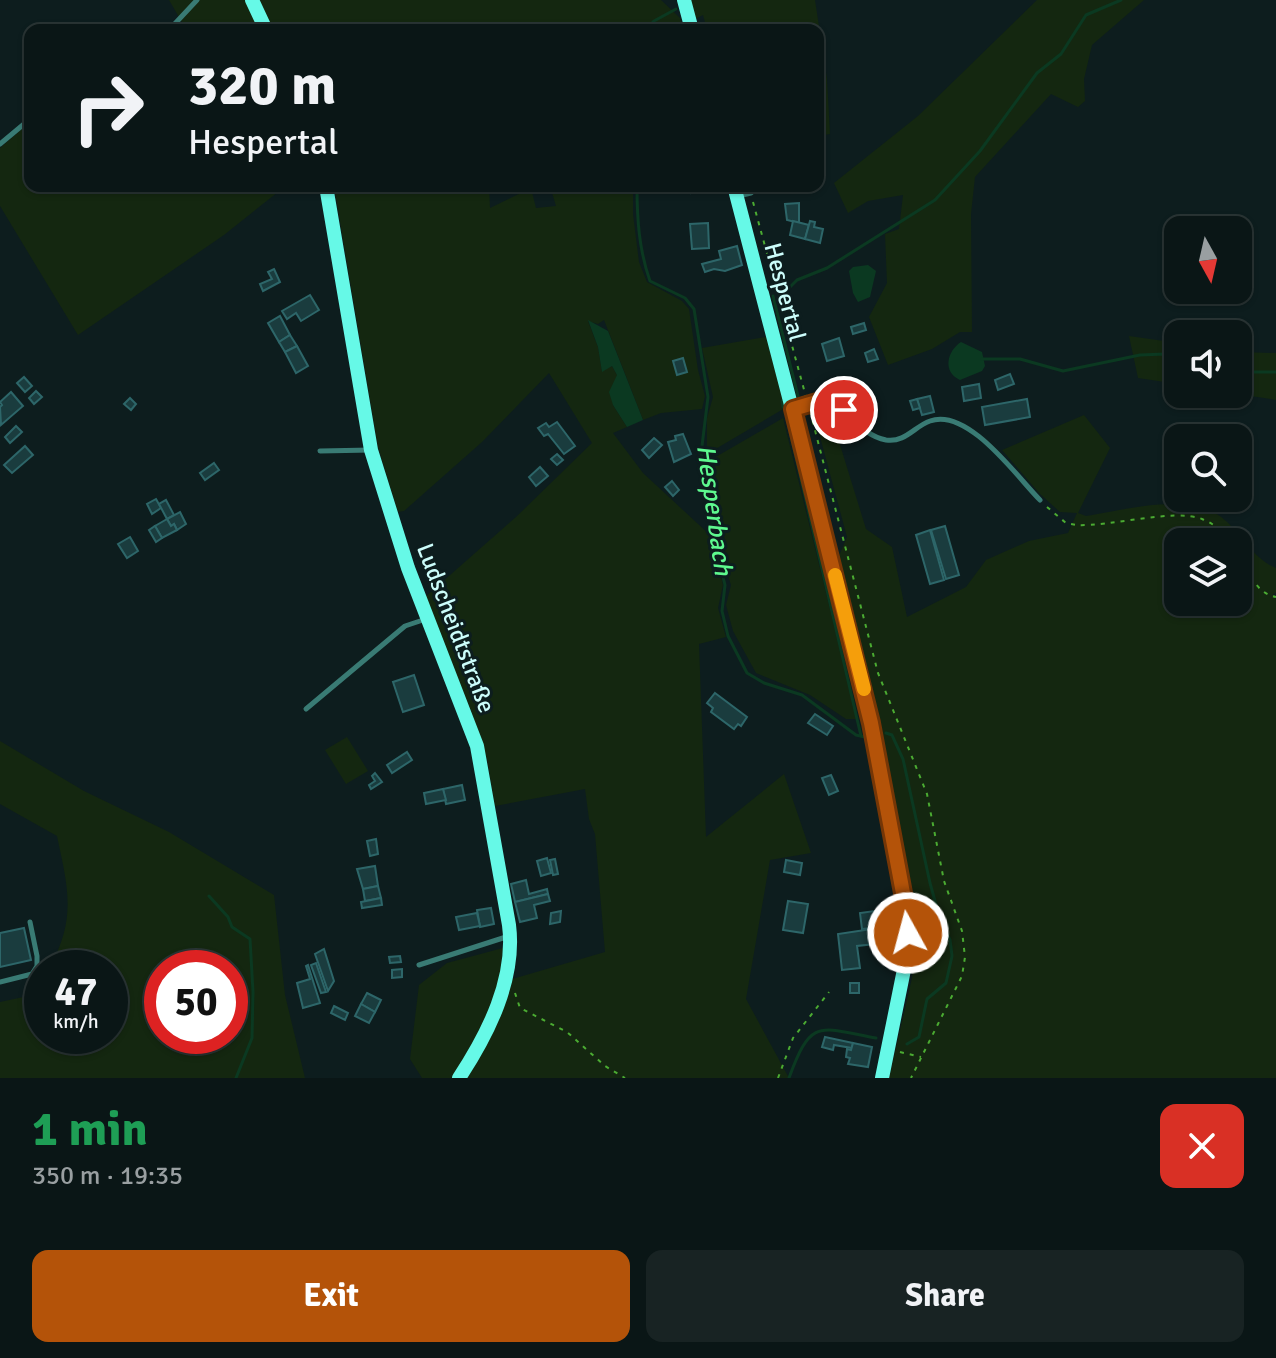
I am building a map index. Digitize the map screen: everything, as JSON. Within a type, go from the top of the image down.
[{"type":"street","points":[[252,0],[263,24]]},
{"type":"street","points":[[684,0],[690,24]]},
{"type":"street","name":"Ludscheidtstraße","points":[[327,192],[371,450],[427,619],[477,746],[511,936],[497,1006],[482,1044],[459,1078]]},
{"type":"street","name":"Hespertal","points":[[740,192],[871,723],[906,909],[909,945],[882,1078]]},
{"type":"lane","points":[[175,24],[197,0]]},
{"type":"lane","points":[[0,144],[24,124]]},
{"type":"lane","points":[[793,409],[820,401],[844,410],[872,434],[886,440],[905,437],[928,421],[948,419],[987,442],[1040,500]]},
{"type":"lane","points":[[320,451],[371,450]]},
{"type":"lane","points":[[306,709],[405,626],[427,619]]},
{"type":"lane","points":[[0,982],[32,974],[37,966],[30,922]]},
{"type":"lane","points":[[419,965],[511,936]]},
{"type":"path","points":[[740,192],[808,403],[878,673],[927,794],[944,881],[962,931],[965,957],[962,976],[911,1078]]},
{"type":"path","points":[[1040,500],[1066,523],[1076,525],[1174,517],[1199,518],[1219,528]]},
{"type":"path","points":[[1252,578],[1268,596],[1276,597]]},
{"type":"path","points":[[506,969],[520,1008],[567,1032],[605,1066],[625,1078]]},
{"type":"path","points":[[778,1078],[793,1038],[829,992]]},
{"type":"path","points":[[888,1049],[922,1057]]},
{"type":"shaded area","points":[[169,0],[661,0],[680,18],[682,24],[183,24]]},
{"type":"shaded area","points":[[690,0],[815,0],[819,24],[705,24],[703,15],[695,19]]},
{"type":"shaded area","points":[[1037,0],[1144,0],[1092,45],[1084,79],[1085,101],[1078,107],[1051,94],[975,177],[971,214],[972,332],[960,332],[932,349],[888,365],[869,317],[887,283],[885,234],[899,229],[903,195],[868,201],[848,213],[834,183],[918,116]]},
{"type":"shaded area","points":[[824,59],[827,79],[830,134],[824,135]]},
{"type":"shaded area","points":[[24,127],[24,192],[278,192],[224,235],[78,335],[0,206],[0,148]]},
{"type":"shaded area","points":[[335,192],[489,192],[490,208],[523,192],[532,192],[536,208],[556,206],[552,192],[633,192],[639,262],[647,282],[682,301],[689,309],[705,396],[702,409],[661,413],[643,420],[604,320],[598,324],[588,321],[598,347],[602,371],[612,366],[617,375],[613,405],[627,427],[613,433],[643,473],[711,536],[723,585],[718,608],[726,637],[699,644],[706,837],[784,774],[811,853],[770,860],[746,999],[789,1078],[422,1078],[410,1059],[419,985],[447,963],[503,948],[499,983],[605,952],[595,834],[589,819],[585,789],[495,806],[487,759],[471,711],[424,598],[516,517],[592,443],[549,373],[482,442],[404,511],[398,512],[378,447]]},
{"type":"shaded area","points":[[868,265],[876,271],[870,297],[858,302],[849,271],[853,267]]},
{"type":"shaded area","points":[[588,320],[608,331],[643,420],[627,427],[613,405],[609,392],[617,375],[612,366],[602,372],[598,347]]},
{"type":"shaded area","points":[[1129,336],[1164,341],[1164,382],[1138,378]]},
{"type":"shaded area","points":[[766,337],[785,408],[707,454],[707,418],[713,397],[702,348]]},
{"type":"shaded area","points":[[961,342],[982,352],[985,366],[982,371],[960,380],[951,372],[948,361]]},
{"type":"shaded area","points":[[1252,352],[1276,353],[1276,400],[1252,396]]},
{"type":"shaded area","points":[[812,407],[829,409],[866,529],[892,547],[907,617],[966,587],[986,560],[1029,541],[1068,533],[1077,513],[1060,512],[1002,450],[1084,415],[1110,448],[1078,513],[1086,516],[1164,505],[1164,512],[1212,512],[1232,528],[1164,528],[1164,616],[1252,616],[1252,550],[1276,568],[1276,593],[1273,594],[1276,600],[1276,1078],[889,1078],[912,978],[916,936],[881,723],[838,558],[847,537]]},
{"type":"shaded area","points":[[783,418],[857,719],[846,719],[810,695],[756,673],[733,631],[726,605],[731,585],[717,541],[707,462]]},
{"type":"shaded area","points":[[347,737],[368,771],[346,784],[325,750]]},
{"type":"shaded area","points":[[0,741],[84,791],[169,832],[274,895],[285,995],[305,1078],[0,1078],[0,1002],[24,997],[24,1054],[128,1054],[128,950],[58,950],[64,934],[68,903],[57,836],[0,804]]},
{"type":"building","points":[[799,203],[799,223],[787,220],[785,204]]},
{"type":"building","points":[[793,221],[809,225],[805,239],[790,235]]},
{"type":"building","points":[[810,221],[815,222],[814,227],[823,229],[820,243],[805,239]]},
{"type":"building","points":[[708,223],[709,248],[692,249],[690,224]]},
{"type":"building","points":[[737,246],[742,265],[725,271],[714,269],[705,272],[702,264],[721,259],[719,251]]},
{"type":"building","points":[[274,269],[280,282],[263,291],[260,284],[272,279],[268,272]]},
{"type":"building","points":[[310,295],[319,310],[301,321],[296,313],[287,319],[282,311]]},
{"type":"building","points":[[280,316],[290,335],[279,342],[268,323]]},
{"type":"building","points":[[864,323],[866,330],[853,334],[851,327]]},
{"type":"building","points":[[290,335],[297,346],[285,352],[279,342]]},
{"type":"building","points":[[839,338],[844,356],[827,361],[822,344]]},
{"type":"building","points":[[297,346],[308,366],[296,373],[285,352]]},
{"type":"building","points":[[874,349],[878,359],[868,362],[865,353]]},
{"type":"building","points":[[683,358],[687,372],[677,375],[673,361]]},
{"type":"building","points":[[1010,374],[1014,384],[998,390],[995,380]]},
{"type":"building","points":[[24,377],[32,386],[25,392],[17,383]]},
{"type":"building","points":[[979,384],[981,398],[964,401],[962,387]]},
{"type":"building","points":[[36,391],[42,397],[34,404],[29,398]]},
{"type":"building","points":[[11,392],[23,406],[1,425],[0,402]]},
{"type":"building","points":[[930,396],[934,412],[922,415],[917,399]]},
{"type":"building","points":[[130,398],[136,404],[131,410],[124,404]]},
{"type":"building","points":[[917,399],[920,408],[913,410],[910,401]]},
{"type":"building","points":[[1027,399],[1030,417],[985,425],[982,407]]},
{"type":"building","points":[[557,422],[575,446],[564,454],[548,434],[544,436],[538,428]]},
{"type":"building","points":[[16,426],[22,432],[10,443],[5,437]]},
{"type":"building","points":[[683,434],[691,454],[674,462],[668,442]]},
{"type":"building","points":[[654,438],[662,445],[649,458],[642,450]]},
{"type":"building","points":[[25,446],[33,455],[12,473],[4,465]]},
{"type":"building","points":[[557,454],[563,460],[557,465],[551,459]]},
{"type":"building","points":[[214,463],[219,470],[205,480],[200,473]]},
{"type":"building","points":[[540,467],[548,476],[536,486],[529,477]]},
{"type":"building","points":[[672,481],[679,490],[673,496],[665,487]]},
{"type":"building","points":[[156,499],[161,508],[152,514],[147,504]]},
{"type":"building","points":[[166,500],[174,515],[167,519],[159,504]]},
{"type":"building","points":[[180,512],[186,524],[177,530],[167,519]]},
{"type":"building","points":[[167,519],[177,530],[162,538],[155,526]]},
{"type":"building","points":[[155,526],[162,538],[156,542],[149,530]]},
{"type":"building","points":[[945,526],[959,575],[946,579],[931,530]]},
{"type":"building","points":[[930,530],[944,580],[930,584],[916,535]]},
{"type":"building","points":[[130,537],[138,551],[127,558],[118,544]]},
{"type":"building","points":[[414,675],[424,705],[403,712],[393,682]]},
{"type":"building","points":[[715,693],[747,717],[741,726],[738,724],[734,729],[711,712],[713,708],[707,703]]},
{"type":"building","points":[[815,714],[833,726],[827,735],[808,723]]},
{"type":"building","points":[[407,752],[412,760],[392,773],[387,765]]},
{"type":"building","points":[[375,773],[382,782],[371,789],[369,785],[375,781],[372,776]]},
{"type":"building","points":[[831,775],[838,791],[829,795],[822,778]]},
{"type":"building","points":[[462,785],[465,800],[446,804],[443,789]]},
{"type":"building","points":[[443,789],[446,800],[426,804],[424,793]]},
{"type":"building","points":[[376,839],[378,854],[370,856],[367,841]]},
{"type":"building","points":[[547,858],[551,873],[541,876],[537,861]]},
{"type":"building","points":[[555,859],[558,874],[553,875],[550,860]]},
{"type":"building","points":[[786,860],[802,863],[800,875],[784,872]]},
{"type":"building","points":[[375,866],[378,886],[363,889],[357,869]]},
{"type":"building","points":[[526,880],[529,894],[547,889],[548,894],[515,902],[511,884]]},
{"type":"building","points":[[378,886],[381,898],[365,901],[363,889]]},
{"type":"building","points":[[548,894],[550,901],[534,905],[537,918],[520,922],[515,902]]},
{"type":"building","points":[[381,898],[382,905],[362,908],[361,902]]},
{"type":"building","points":[[788,901],[808,904],[803,933],[783,930]]},
{"type":"building","points":[[491,908],[494,924],[480,927],[477,910]]},
{"type":"building","points":[[890,909],[892,926],[862,929],[860,913]]},
{"type":"building","points":[[561,911],[560,922],[550,924],[551,913]]},
{"type":"building","points":[[477,913],[480,926],[459,930],[456,917]]},
{"type":"building","points":[[892,926],[894,942],[857,946],[860,968],[842,970],[838,934]]},
{"type":"building","points":[[24,928],[29,950],[24,950],[24,962],[0,967],[0,933]]},
{"type":"building","points":[[324,949],[334,981],[328,991],[315,954]]},
{"type":"building","points":[[400,956],[401,962],[390,963],[389,957]]},
{"type":"building","points":[[316,963],[326,992],[321,993],[311,965]]},
{"type":"building","points":[[308,965],[320,1003],[303,1008],[297,983],[310,979]]},
{"type":"building","points":[[402,969],[402,977],[392,978],[392,970]]},
{"type":"building","points":[[850,983],[859,983],[859,993],[850,993]]},
{"type":"building","points":[[367,993],[381,1000],[375,1012],[361,1004]]},
{"type":"building","points":[[361,1004],[375,1012],[369,1023],[355,1016]]},
{"type":"building","points":[[334,1006],[348,1013],[345,1020],[331,1013]]},
{"type":"building","points":[[825,1037],[853,1043],[852,1048],[834,1045],[833,1050],[822,1047]]},
{"type":"building","points":[[853,1043],[872,1047],[868,1067],[848,1064],[847,1049],[851,1050]]},
{"type":"waterway","points":[[784,293],[797,280],[827,268],[935,200],[980,151],[1037,73],[1061,54],[1086,15],[1121,0]]},
{"type":"waterway","name":"Hesperbach","points":[[651,24],[676,9]]},
{"type":"waterway","name":"Hesperbach","points":[[637,192],[639,234],[650,281],[685,298],[694,309],[708,397],[701,454],[707,468],[715,544],[725,585],[722,611],[728,636],[747,673],[764,683],[802,695],[856,735],[865,737]]},
{"type":"waterway","points":[[773,296],[798,396]]},
{"type":"waterway","points":[[982,359],[1020,359],[1063,371],[1140,355],[1164,354]]},
{"type":"waterway","points":[[1252,372],[1276,372]]},
{"type":"waterway","points":[[782,401],[783,407]]},
{"type":"waterway","points":[[787,419],[861,736]]},
{"type":"waterway","name":"Hesperbach","points":[[886,733],[892,735],[903,759],[930,883],[940,919],[950,940],[952,956],[946,983],[927,999],[919,1037],[907,1044]]},
{"type":"waterway","points":[[209,896],[228,917],[232,927],[250,939],[252,1038],[236,1078]]},
{"type":"waterway","name":"Hesperbach","points":[[789,1078],[804,1045],[819,1031],[841,1031],[876,1038]]},
{"type":"slow traffic","points":[[835,575],[864,689]]},
{"type":"route","points":[[844,410],[820,401],[793,409],[871,723],[908,933]]}]
